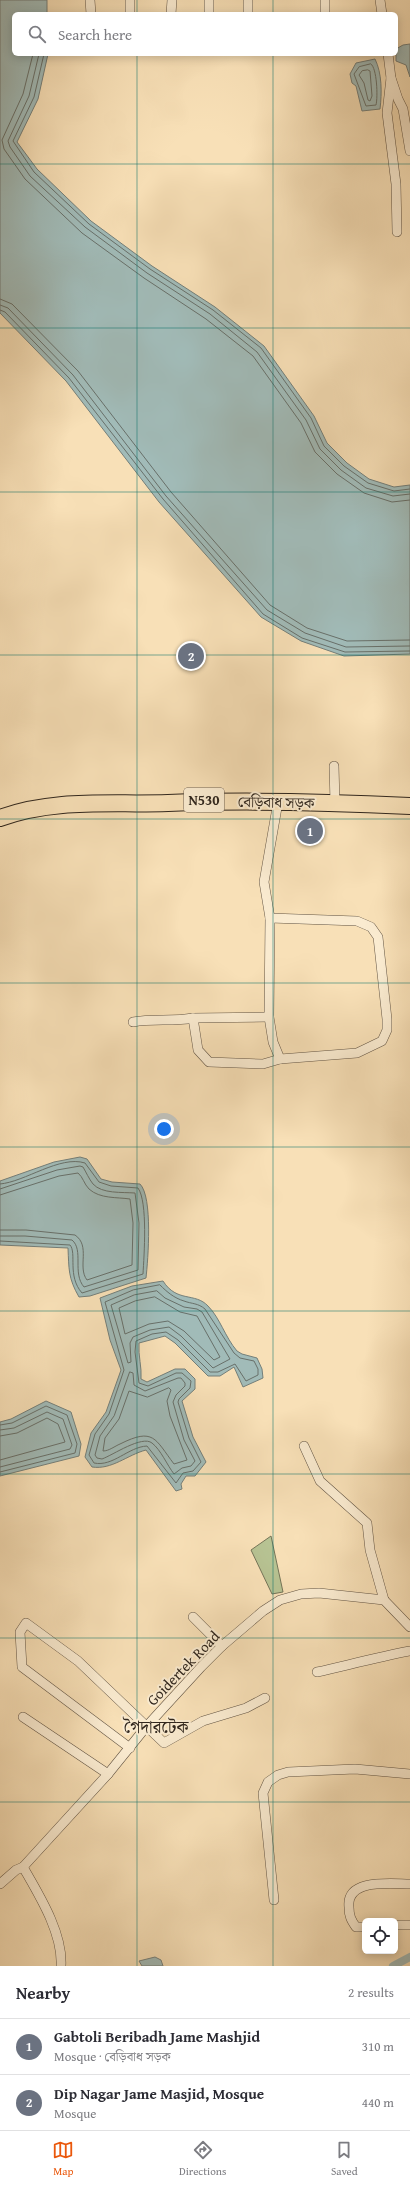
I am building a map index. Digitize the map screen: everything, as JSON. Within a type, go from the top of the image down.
[{"type":"highway","name":"বেড়িবাধ সড়ক","points":[[0,818],[18,811],[73,803],[167,803],[206,800],[410,806]]},
{"type":"street","points":[[90,0],[90,12]]},
{"type":"street","points":[[130,0],[130,12]]},
{"type":"street","points":[[172,0],[172,12]]},
{"type":"street","points":[[209,0],[209,12]]},
{"type":"street","points":[[248,0],[248,12]]},
{"type":"street","points":[[325,0],[325,12]]},
{"type":"street","points":[[380,0],[381,12]]},
{"type":"street","points":[[388,56],[391,78],[403,109],[410,151],[393,156]]},
{"type":"street","points":[[391,78],[387,113],[396,184],[397,232]]},
{"type":"street","points":[[334,766],[334,803]]},
{"type":"street","points":[[278,802],[264,882],[270,918],[269,1017],[273,1042],[280,1059]]},
{"type":"street","points":[[193,1018],[198,1050],[209,1062],[264,1064],[280,1059],[357,1054],[382,1041],[387,1030],[387,1019],[378,937],[371,927],[357,921],[270,918]]},
{"type":"street","points":[[132,1022],[150,1019],[184,1020],[193,1018],[269,1017]]},
{"type":"street","points":[[304,1446],[320,1481],[367,1523],[370,1550],[384,1600],[410,1627]]},
{"type":"street","name":"Goidertek Road","points":[[0,1884],[16,1870],[23,1867],[108,1774],[146,1727],[222,1646],[263,1611],[280,1600],[301,1594],[319,1593],[384,1600]]},
{"type":"street","points":[[193,1617],[222,1646]]},
{"type":"street","points":[[130,1748],[22,1667],[20,1632],[26,1623],[78,1661],[146,1727],[164,1742],[203,1722],[246,1708],[265,1698]]},
{"type":"street","points":[[317,1672],[357,1664],[381,1656],[410,1651]]},
{"type":"street","points":[[23,1717],[108,1774]]},
{"type":"street","points":[[274,1900],[263,1799],[268,1782],[278,1775],[296,1771],[355,1769],[410,1774]]},
{"type":"street","points":[[23,1867],[46,1908],[62,1954],[61,1966]]},
{"type":"street","points":[[362,1927],[356,1927],[349,1918],[348,1901],[354,1891],[367,1885],[410,1884]]},
{"type":"street","points":[[398,1925],[410,1925]]},
{"type":"green space","points":[[271,1536],[283,1592],[272,1594],[251,1550]]},
{"type":"water","points":[[0,0],[47,0],[47,12],[12,12],[12,56],[48,56],[38,99],[17,142],[37,169],[91,221],[152,266],[215,307],[264,346],[314,416],[327,443],[347,463],[369,479],[394,487],[410,485],[410,654],[344,656],[301,641],[261,617],[159,502],[66,381],[0,313]]},
{"type":"water","points":[[410,44],[410,77],[406,65],[396,61],[396,56],[398,56],[398,48]]},
{"type":"water","points":[[375,59],[379,70],[381,83],[380,109],[362,111],[356,86],[352,83],[350,74],[356,63]]},
{"type":"water","points":[[80,1157],[87,1159],[101,1179],[112,1182],[140,1184],[147,1202],[149,1229],[146,1278],[90,1296],[79,1297],[71,1279],[68,1248],[0,1245],[0,1181],[54,1162]]},
{"type":"water","points":[[163,1281],[168,1288],[174,1292],[197,1299],[208,1306],[216,1316],[229,1340],[237,1351],[257,1358],[262,1369],[263,1378],[243,1387],[234,1367],[220,1376],[208,1376],[175,1343],[165,1336],[139,1343],[141,1379],[147,1382],[175,1369],[185,1369],[195,1379],[195,1389],[182,1401],[193,1437],[206,1462],[195,1476],[186,1476],[181,1484],[182,1489],[176,1491],[146,1450],[113,1464],[99,1467],[92,1467],[85,1457],[91,1433],[106,1412],[121,1370],[110,1340],[100,1298],[132,1286]]},
{"type":"water","points":[[46,1401],[71,1412],[81,1444],[79,1456],[0,1476],[0,1422],[11,1419]]},
{"type":"water","points":[[155,1957],[161,1960],[163,1966],[142,1966],[139,1961]]},
{"type":"waterway","points":[[393,1966],[410,1957]]},
{"type":"place","name":"Dip Nagar Jame Masjid, Mosque","points":[[191,656]]},
{"type":"place","name":"Gabtoli Beribadh Jame Mashjid","points":[[310,831]]},
{"type":"district","name":"গৈদারটেক","points":[[156,1726]]}]
